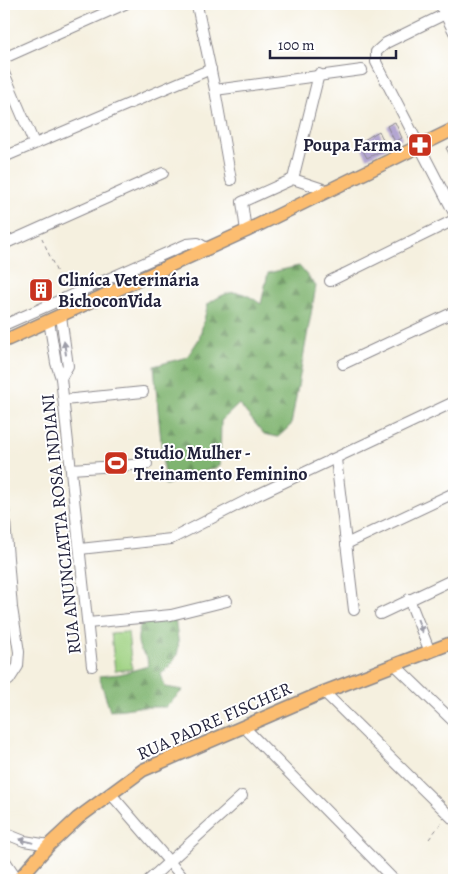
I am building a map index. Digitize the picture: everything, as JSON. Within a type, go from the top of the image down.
[{"type":"main road","points":[[4,341],[246,232],[454,129]]},
{"type":"main road","name":"RUA PADRE FISCHER","points":[[18,880],[48,845],[110,792],[143,770],[324,692],[454,642]]},
{"type":"street","points":[[440,4],[454,32]]},
{"type":"street","points":[[4,58],[120,5]]},
{"type":"street","points":[[196,6],[211,69],[231,180]]},
{"type":"street","points":[[445,14],[386,43],[376,52],[376,62],[454,213]]},
{"type":"street","points":[[4,157],[211,69]]},
{"type":"street","points":[[215,90],[318,74],[362,70]]},
{"type":"street","points":[[4,73],[34,144]]},
{"type":"street","points":[[293,179],[318,74]]},
{"type":"street","points":[[4,244],[163,174]]},
{"type":"street","points":[[246,232],[242,202],[293,179],[329,191]]},
{"type":"street","points":[[330,281],[454,220]]},
{"type":"street","points":[[4,325],[187,244],[198,243],[208,249]]},
{"type":"street","points":[[343,364],[454,312]]},
{"type":"street","name":"RUA ANUNCIATTA ROSA INDIANI","points":[[61,316],[68,366],[61,378]]},
{"type":"street","name":"RUA ANUNCIATTA ROSA INDIANI","points":[[49,322],[64,400],[92,666]]},
{"type":"street","points":[[64,400],[143,392]]},
{"type":"street","points":[[80,549],[171,538],[256,495],[454,402]]},
{"type":"street","points":[[336,459],[354,610]]},
{"type":"street","points":[[71,469],[147,464]]},
{"type":"street","points":[[346,544],[454,493]]},
{"type":"street","points":[[4,509],[8,609],[19,652],[18,666],[6,680]]},
{"type":"street","points":[[380,614],[454,578]]},
{"type":"street","points":[[410,599],[430,652]]},
{"type":"street","points":[[88,623],[171,615],[226,601]]},
{"type":"street","points":[[395,664],[454,722]]},
{"type":"street","points":[[324,692],[451,817]]},
{"type":"street","points":[[244,727],[387,878]]},
{"type":"street","points":[[110,792],[185,880]]},
{"type":"street","points":[[149,880],[242,796]]},
{"type":"street","points":[[4,834],[24,841],[48,845]]},
{"type":"street","points":[[4,859],[18,880]]},
{"type":"path","points":[[38,229],[67,297]]},
{"type":"path","points":[[429,839],[451,817]]},
{"type":"green space","points":[[299,266],[316,286],[291,425],[278,437],[264,434],[239,404],[221,421],[220,466],[165,485],[154,366],[187,357],[199,339],[208,304],[223,295],[235,292],[247,295],[261,304],[268,273]]},
{"type":"green space","points":[[175,617],[178,643],[177,655],[169,667],[161,674],[165,687],[183,690],[166,707],[138,707],[110,711],[99,676],[120,674],[148,666],[147,657],[140,649],[138,642],[141,623]]},
{"type":"green space","points":[[128,632],[132,669],[115,671],[111,633]]},
{"type":"building","points":[[395,122],[402,138],[395,142],[387,126]]},
{"type":"building","points":[[379,131],[387,148],[367,158],[359,143]]},
{"type":"building","points":[[454,144],[454,163],[446,148]]},
{"type":"building","name":"Cliníca Veterinária BichoconVida","points":[[42,282],[48,294],[40,298],[34,286]]},
{"type":"place","name":"Poupa Farma","points":[[420,145]]},
{"type":"place","name":"Cliníca Veterinária BichoconVida","points":[[41,290]]},
{"type":"place","name":"Studio Mulher - Treinamento Feminino","points":[[116,463]]}]
